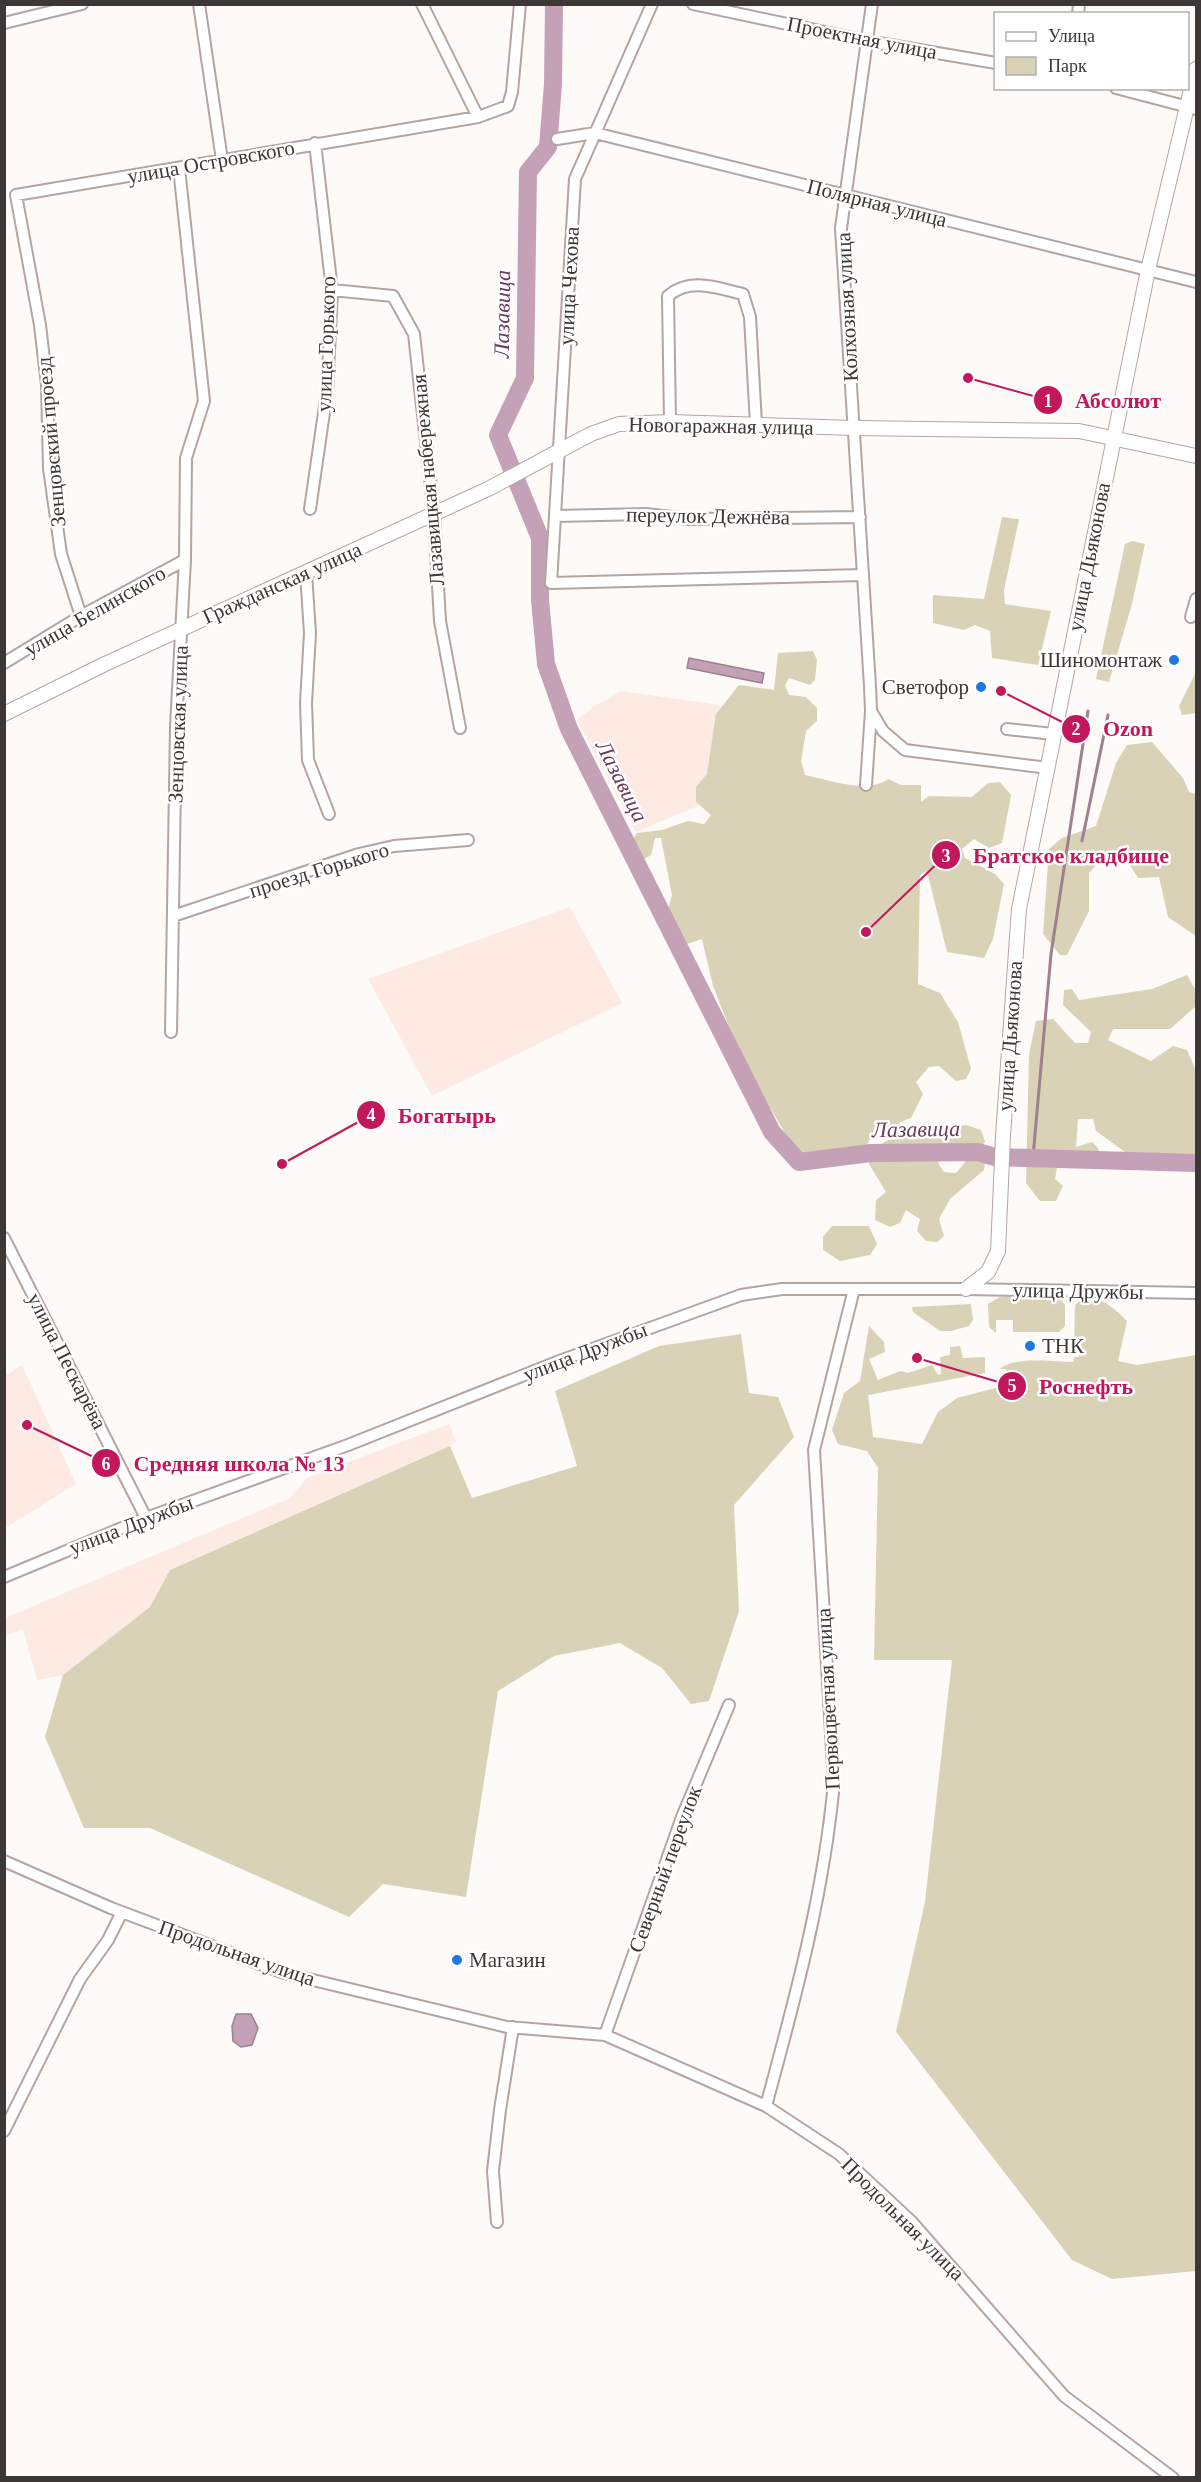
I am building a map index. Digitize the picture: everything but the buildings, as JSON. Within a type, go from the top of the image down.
[{"type":"main road","name":"улица Дьяконова","points":[[966,1289],[988,1272],[998,1251],[1002,1150],[1018,909],[1148,270],[1193,108],[1197,69]]},
{"type":"main road","name":"Новогаражная улица","points":[[559,450],[591,434],[619,424],[670,422],[854,428],[1079,431],[1113,436],[1197,456]]},
{"type":"main road","name":"Гражданская улица","points":[[4,714],[182,628],[488,489],[559,450]]},
{"type":"street","points":[[4,23],[82,4]]},
{"type":"street","points":[[199,4],[222,160]]},
{"type":"street","points":[[422,4],[478,117],[508,106],[512,92],[520,4]]},
{"type":"street","name":"улица Чехова","points":[[652,4],[575,179],[551,583],[863,575]]},
{"type":"street","name":"Проектная улица","points":[[693,4],[867,41],[994,63]]},
{"type":"street","name":"Колхозная улица","points":[[866,785],[871,711],[841,228],[872,4]]},
{"type":"street","points":[[1124,90],[1193,108]]},
{"type":"street","name":"улица Островского","points":[[29,267],[16,195],[478,117]]},
{"type":"street","name":"Полярная улица","points":[[557,139],[595,134],[1197,282]]},
{"type":"street","name":"улица Горького","points":[[310,509],[327,392],[332,290],[315,143]]},
{"type":"street","name":"Зенцовская улица","points":[[171,1032],[176,726],[186,560],[186,458],[204,401],[179,168]]},
{"type":"street","name":"Зенцовский проезд","points":[[29,267],[40,325],[47,385],[49,468],[61,554],[81,616]]},
{"type":"street","points":[[670,422],[668,296],[678,287],[704,284],[742,294],[750,317],[756,424]]},
{"type":"street","name":"Лазавицкая набережная","points":[[332,290],[393,296],[414,334],[434,514],[440,621],[460,728]]},
{"type":"street","name":"переулок Дежнёва","points":[[555,516],[646,514],[690,519],[860,517]]},
{"type":"street","name":"улица Белинского","points":[[4,663],[81,616],[186,560]]},
{"type":"street","points":[[306,573],[310,633],[306,703],[308,760],[329,814]]},
{"type":"street","points":[[1191,617],[1197,599]]},
{"type":"street","points":[[871,711],[883,731],[905,750],[1048,768]]},
{"type":"street","points":[[1007,729],[1054,734]]},
{"type":"street","name":"проезд Горького","points":[[173,916],[359,854],[394,846],[468,840]]},
{"type":"street","name":"улица Пескарёва","points":[[4,1238],[146,1518]]},
{"type":"street","name":"улица Дружбы","points":[[4,1577],[146,1518],[348,1445],[562,1360],[741,1295],[782,1289],[1197,1293]]},
{"type":"street","name":"Первоцветная улица","points":[[766,2106],[804,1967],[830,1827],[834,1782],[814,1450],[854,1289]]},
{"type":"street","name":"Северный переулок","points":[[604,2035],[682,1817],[729,1705]]},
{"type":"street","name":"Продольная улица","points":[[4,1861],[122,1912],[284,1973],[513,2027],[604,2035],[766,2106],[839,2154],[912,2222],[1064,2396],[1173,2478]]},
{"type":"street","points":[[4,2131],[80,1979],[108,1940],[122,1912]]},
{"type":"street","points":[[497,2222],[493,2171],[513,2027]]},
{"type":"shaded area","points":[[689,658],[764,673],[762,683],[687,668]]},
{"type":"shaded area","points":[[621,691],[720,705],[724,795],[636,832],[577,720],[593,707]]},
{"type":"shaded area","points":[[570,907],[622,1003],[432,1096],[368,979]]},
{"type":"shaded area","points":[[22,1365],[76,1484],[5,1528],[5,1376]]},
{"type":"shaded area","points":[[449,1424],[456,1441],[450,1446],[170,1570],[150,1607],[63,1675],[37,1680],[23,1629],[5,1636],[5,1618],[290,1498],[307,1478]]},
{"type":"shaded area","points":[[236,2014],[251,2014],[258,2028],[252,2045],[241,2047],[233,2041],[232,2026]]},
{"type":"green space","points":[[1002,517],[1019,519],[1004,590],[1005,604],[1051,611],[1038,665],[992,658],[990,631],[975,625],[964,630],[933,623],[933,595],[984,599]]},
{"type":"green space","points":[[1132,541],[1145,544],[1132,604],[1109,682],[1096,679],[1125,544]]},
{"type":"green space","points":[[813,651],[817,660],[815,680],[810,685],[789,678],[785,685],[789,695],[806,697],[817,708],[817,721],[806,731],[801,761],[805,775],[859,786],[880,783],[888,779],[901,785],[921,785],[921,802],[929,796],[972,797],[988,783],[1000,782],[1011,795],[1002,843],[989,848],[974,839],[962,849],[965,858],[995,874],[1004,884],[993,939],[984,958],[947,952],[927,871],[920,875],[918,984],[940,993],[958,1022],[971,1069],[966,1079],[956,1081],[939,1066],[929,1067],[916,1082],[923,1094],[911,1118],[870,1139],[864,1151],[851,1150],[798,1156],[771,1109],[758,1101],[713,986],[702,939],[687,944],[678,940],[668,910],[672,895],[661,838],[655,838],[651,855],[643,860],[634,853],[632,841],[637,833],[662,830],[688,821],[704,824],[711,815],[696,802],[696,787],[707,774],[716,714],[739,685],[774,690],[778,653]]},
{"type":"green space","points":[[1196,672],[1196,713],[1182,715],[1179,706]]},
{"type":"green space","points":[[1152,742],[1183,778],[1189,792],[1196,794],[1196,936],[1168,917],[1159,877],[1138,878],[1123,854],[1108,852],[1089,873],[1089,911],[1067,955],[1060,955],[1043,934],[1049,849],[1062,838],[1096,826],[1116,763],[1127,745]]},
{"type":"green space","points":[[1187,975],[1196,991],[1196,1006],[1170,1029],[1113,1029],[1108,1040],[1151,1061],[1173,1046],[1187,1050],[1196,1071],[1196,1160],[1193,1157],[1125,1152],[1096,1131],[1093,1119],[1078,1119],[1076,1147],[1092,1142],[1099,1149],[1096,1162],[1057,1168],[1055,1179],[1063,1186],[1056,1201],[1040,1201],[1026,1183],[1029,1054],[1036,1021],[1053,1019],[1075,1043],[1088,1043],[1091,1032],[1063,1005],[1064,990],[1072,989],[1079,1000],[1152,989]]},
{"type":"green space","points":[[966,1125],[981,1130],[985,1142],[980,1148],[942,1149],[938,1163],[944,1172],[956,1173],[967,1160],[976,1155],[985,1161],[984,1170],[950,1199],[939,1219],[944,1236],[937,1242],[926,1241],[917,1231],[920,1219],[906,1210],[900,1223],[890,1227],[875,1220],[876,1200],[886,1192],[869,1164],[871,1150],[900,1133]]},
{"type":"green space","points":[[832,1226],[869,1226],[877,1244],[870,1255],[840,1261],[823,1250],[823,1237]]},
{"type":"green space","points":[[1000,1297],[1058,1297],[1065,1305],[1065,1326],[1059,1332],[1013,1332],[1013,1320],[996,1320],[996,1333],[989,1327],[988,1304]]},
{"type":"green space","points":[[1084,1297],[1107,1304],[1127,1321],[1118,1361],[1137,1365],[1196,1355],[1196,2271],[1112,2279],[1072,2260],[896,2032],[925,1902],[952,1660],[874,1660],[878,1468],[867,1451],[838,1444],[832,1430],[844,1393],[860,1381],[869,1326],[884,1342],[885,1352],[869,1359],[878,1380],[900,1371],[908,1373],[932,1365],[938,1375],[941,1374],[940,1357],[950,1355],[950,1347],[960,1346],[963,1358],[985,1357],[985,1373],[868,1395],[873,1437],[922,1444],[938,1412],[957,1398],[1007,1385],[1006,1369],[1000,1369],[1006,1365],[1025,1361],[1074,1362],[1074,1357],[1079,1357],[1079,1348],[1074,1347],[1075,1305]]},
{"type":"green space","points":[[971,1304],[973,1320],[969,1326],[951,1331],[940,1331],[913,1312],[912,1307]]},
{"type":"green space","points":[[741,1334],[749,1393],[778,1397],[794,1437],[734,1505],[739,1611],[709,1701],[691,1704],[662,1668],[620,1643],[554,1656],[498,1691],[466,1897],[383,1884],[349,1917],[150,1828],[84,1828],[45,1737],[63,1675],[150,1607],[170,1570],[450,1446],[472,1498],[577,1466],[555,1391],[659,1346]]},
{"type":"waterway","name":"Лазавица","points":[[554,4],[553,84],[548,147],[528,172],[525,378],[498,435],[540,538],[540,600],[546,664],[569,729],[772,1132],[799,1162],[871,1153],[978,1152],[995,1157],[1196,1163]]},
{"type":"waterway","points":[[1033,1157],[1051,954],[1088,711]]},
{"type":"waterway","points":[[1082,841],[1108,715]]},
{"type":"place","name":"Абсолют","points":[[968,378]]},
{"type":"place","name":"Шиномонтаж","points":[[1174,660]]},
{"type":"place","name":"Светофор","points":[[981,687]]},
{"type":"place","name":"Ozon","points":[[1001,691]]},
{"type":"place","name":"Братское кладбище","points":[[866,932]]},
{"type":"place","name":"Богатырь","points":[[282,1164]]},
{"type":"place","name":"ТНК","points":[[1030,1346]]},
{"type":"place","name":"Роснефть","points":[[917,1358]]},
{"type":"place","name":"Средняя школа № 13","points":[[27,1425]]},
{"type":"place","name":"Магазин","points":[[457,1960]]}]
